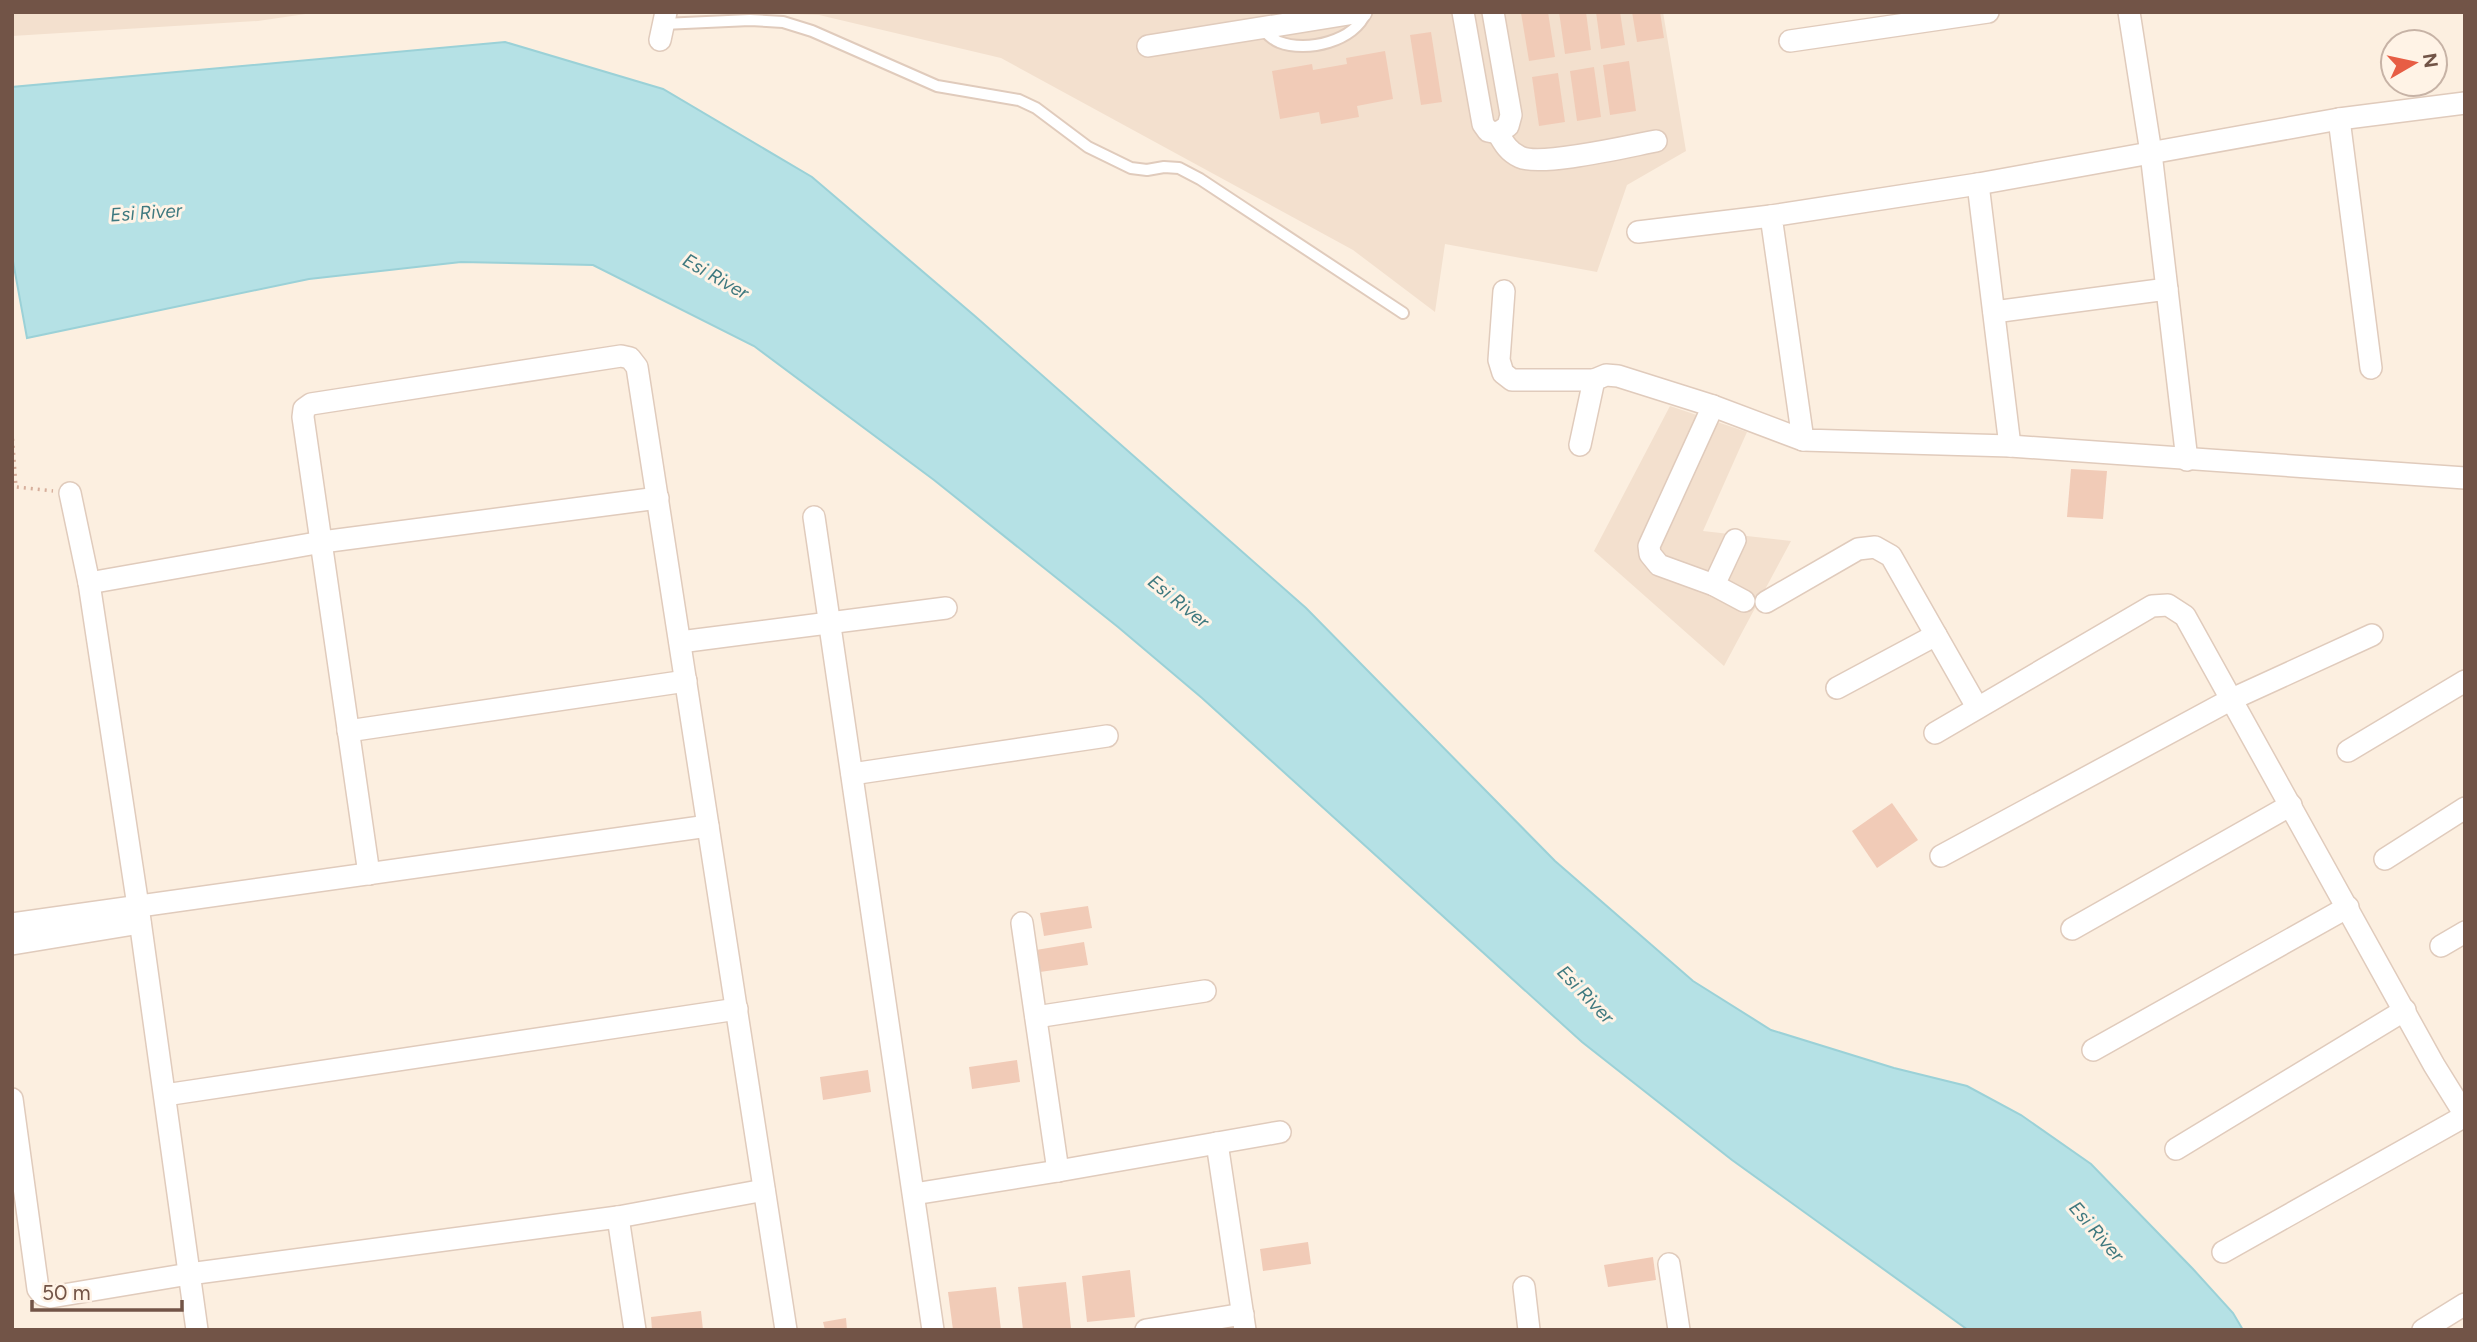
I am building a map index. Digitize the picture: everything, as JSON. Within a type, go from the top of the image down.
[{"type":"street","points":[[1148,46],[1364,12]]},
{"type":"street","points":[[1463,12],[1483,124],[1489,131],[1498,133],[1508,126],[1511,115],[1493,12]]},
{"type":"street","points":[[1790,41],[1988,12]]},
{"type":"street","points":[[2129,12],[2151,153],[2187,460]]},
{"type":"street","points":[[1638,233],[1771,216],[1978,184],[2339,119],[2465,103]]},
{"type":"street","points":[[2339,119],[2371,368]]},
{"type":"street","points":[[1498,133],[1505,147],[1521,158],[1544,160],[1656,141]]},
{"type":"street","points":[[1978,184],[2010,446]]},
{"type":"street","points":[[1771,216],[1803,440]]},
{"type":"street","points":[[1994,312],[2167,289]]},
{"type":"street","points":[[1504,290],[1499,360],[1503,373],[1513,380],[1594,380],[1606,375],[1618,376],[1713,406],[1803,440],[2010,446],[2465,478]]},
{"type":"street","points":[[369,874],[304,409],[311,404],[621,356],[630,358],[637,367],[786,1330]]},
{"type":"street","points":[[1580,445],[1594,380]]},
{"type":"street","points":[[1713,406],[1649,546],[1650,554],[1658,565],[1714,585],[1744,601]]},
{"type":"street","points":[[70,493],[89,583],[197,1330]]},
{"type":"street","points":[[89,583],[322,542],[657,498]]},
{"type":"street","points":[[814,517],[933,1330]]},
{"type":"street","points":[[1714,585],[1735,540]]},
{"type":"street","points":[[1766,602],[1858,549],[1875,547],[1891,556],[1976,707]]},
{"type":"street","points":[[1934,733],[2151,606],[2168,605],[2185,616],[2465,1116],[2223,1252]]},
{"type":"street","points":[[680,642],[946,608]]},
{"type":"street","points":[[1837,688],[1936,635]]},
{"type":"street","points":[[1941,856],[2230,700],[2372,635]]},
{"type":"street","points":[[348,731],[685,681]]},
{"type":"street","points":[[2348,751],[2465,681]]},
{"type":"street","points":[[852,774],[1107,736]]},
{"type":"street","points":[[2072,929],[2291,805]]},
{"type":"street","points":[[2385,859],[2465,808]]},
{"type":"street","points":[[12,944],[139,915],[369,874],[708,826]]},
{"type":"street","points":[[2093,1050],[2348,907]]},
{"type":"street","points":[[12,923],[139,915]]},
{"type":"street","points":[[1022,923],[1058,1171]]},
{"type":"street","points":[[2441,946],[2465,932]]},
{"type":"street","points":[[1036,1017],[1205,992]]},
{"type":"street","points":[[165,1095],[737,1009]]},
{"type":"street","points":[[2176,1149],[2404,1010]]},
{"type":"street","points":[[12,1099],[22,1237],[38,1289],[43,1295],[51,1297],[189,1274],[618,1217],[765,1190]]},
{"type":"street","points":[[914,1194],[1280,1132]]},
{"type":"street","points":[[1146,1330],[1244,1322],[1217,1143]]},
{"type":"street","points":[[618,1217],[635,1330]]},
{"type":"street","points":[[1669,1265],[1679,1330]]},
{"type":"street","points":[[1524,1287],[1529,1330]]},
{"type":"street","points":[[2423,1330],[2465,1304]]},
{"type":"lane","points":[[663,26],[750,20],[783,22],[812,31],[937,86],[1019,100],[1036,108],[1088,147],[1116,162],[1147,170],[1179,168],[1200,178],[1403,313]]},
{"type":"path","points":[[12,432],[16,487],[70,493]]},
{"type":"shaded area","points":[[12,12],[319,12],[258,21],[12,36]]},
{"type":"shaded area","points":[[734,12],[1663,12],[1686,151],[1627,185],[1597,272],[1445,244],[1435,312],[1353,250],[1001,58],[819,15]]},
{"type":"shaded area","points":[[1670,406],[1747,432],[1703,531],[1791,541],[1724,666],[1594,551]]},
{"type":"water","name":"Esi River","points":[[505,42],[663,89],[812,177],[976,317],[1306,608],[1555,861],[1693,981],[1771,1030],[1894,1068],[1967,1086],[2021,1115],[2091,1164],[2193,1269],[2233,1313],[2243,1330],[1968,1330],[1732,1160],[1582,1042],[1202,698],[934,480],[754,346],[593,265],[461,262],[309,279],[27,338],[12,256],[12,87]]},
{"type":"building","points":[[1548,12],[1555,57],[1529,61],[1521,13]]},
{"type":"building","points":[[1559,12],[1586,12],[1591,50],[1565,54]]},
{"type":"building","points":[[1596,12],[1620,12],[1625,45],[1601,49]]},
{"type":"building","points":[[1632,12],[1660,12],[1664,38],[1637,42]]},
{"type":"building","points":[[1431,32],[1442,102],[1421,105],[1410,35]]},
{"type":"building","points":[[1385,51],[1393,99],[1357,106],[1359,117],[1321,124],[1319,112],[1280,119],[1272,71],[1312,64],[1313,70],[1347,64],[1346,58]]},
{"type":"building","points":[[1629,61],[1636,111],[1610,115],[1603,65]]},
{"type":"building","points":[[1594,67],[1601,117],[1577,121],[1570,71]]},
{"type":"building","points":[[1558,73],[1565,122],[1539,126],[1532,77]]},
{"type":"building","points":[[2071,469],[2107,471],[2103,519],[2067,517]]},
{"type":"building","points":[[1892,803],[1918,840],[1877,868],[1852,831]]},
{"type":"building","points":[[1088,906],[1092,928],[1044,936],[1040,913]]},
{"type":"building","points":[[1084,942],[1088,965],[1040,972],[1036,950]]},
{"type":"building","points":[[1017,1060],[1020,1082],[972,1089],[969,1067]]},
{"type":"building","points":[[868,1070],[871,1092],[823,1100],[820,1077]]},
{"type":"building","points":[[1308,1242],[1311,1264],[1263,1271],[1260,1249]]},
{"type":"building","points":[[1653,1257],[1656,1280],[1608,1287],[1604,1265]]},
{"type":"building","points":[[1130,1270],[1135,1317],[1087,1322],[1082,1276]]},
{"type":"building","points":[[1066,1282],[1071,1328],[1023,1330],[1018,1287]]},
{"type":"building","points":[[996,1287],[1001,1330],[953,1330],[948,1292]]},
{"type":"building","points":[[701,1311],[703,1330],[652,1330],[651,1317]]},
{"type":"building","points":[[846,1318],[847,1330],[825,1330],[823,1322]]}]
